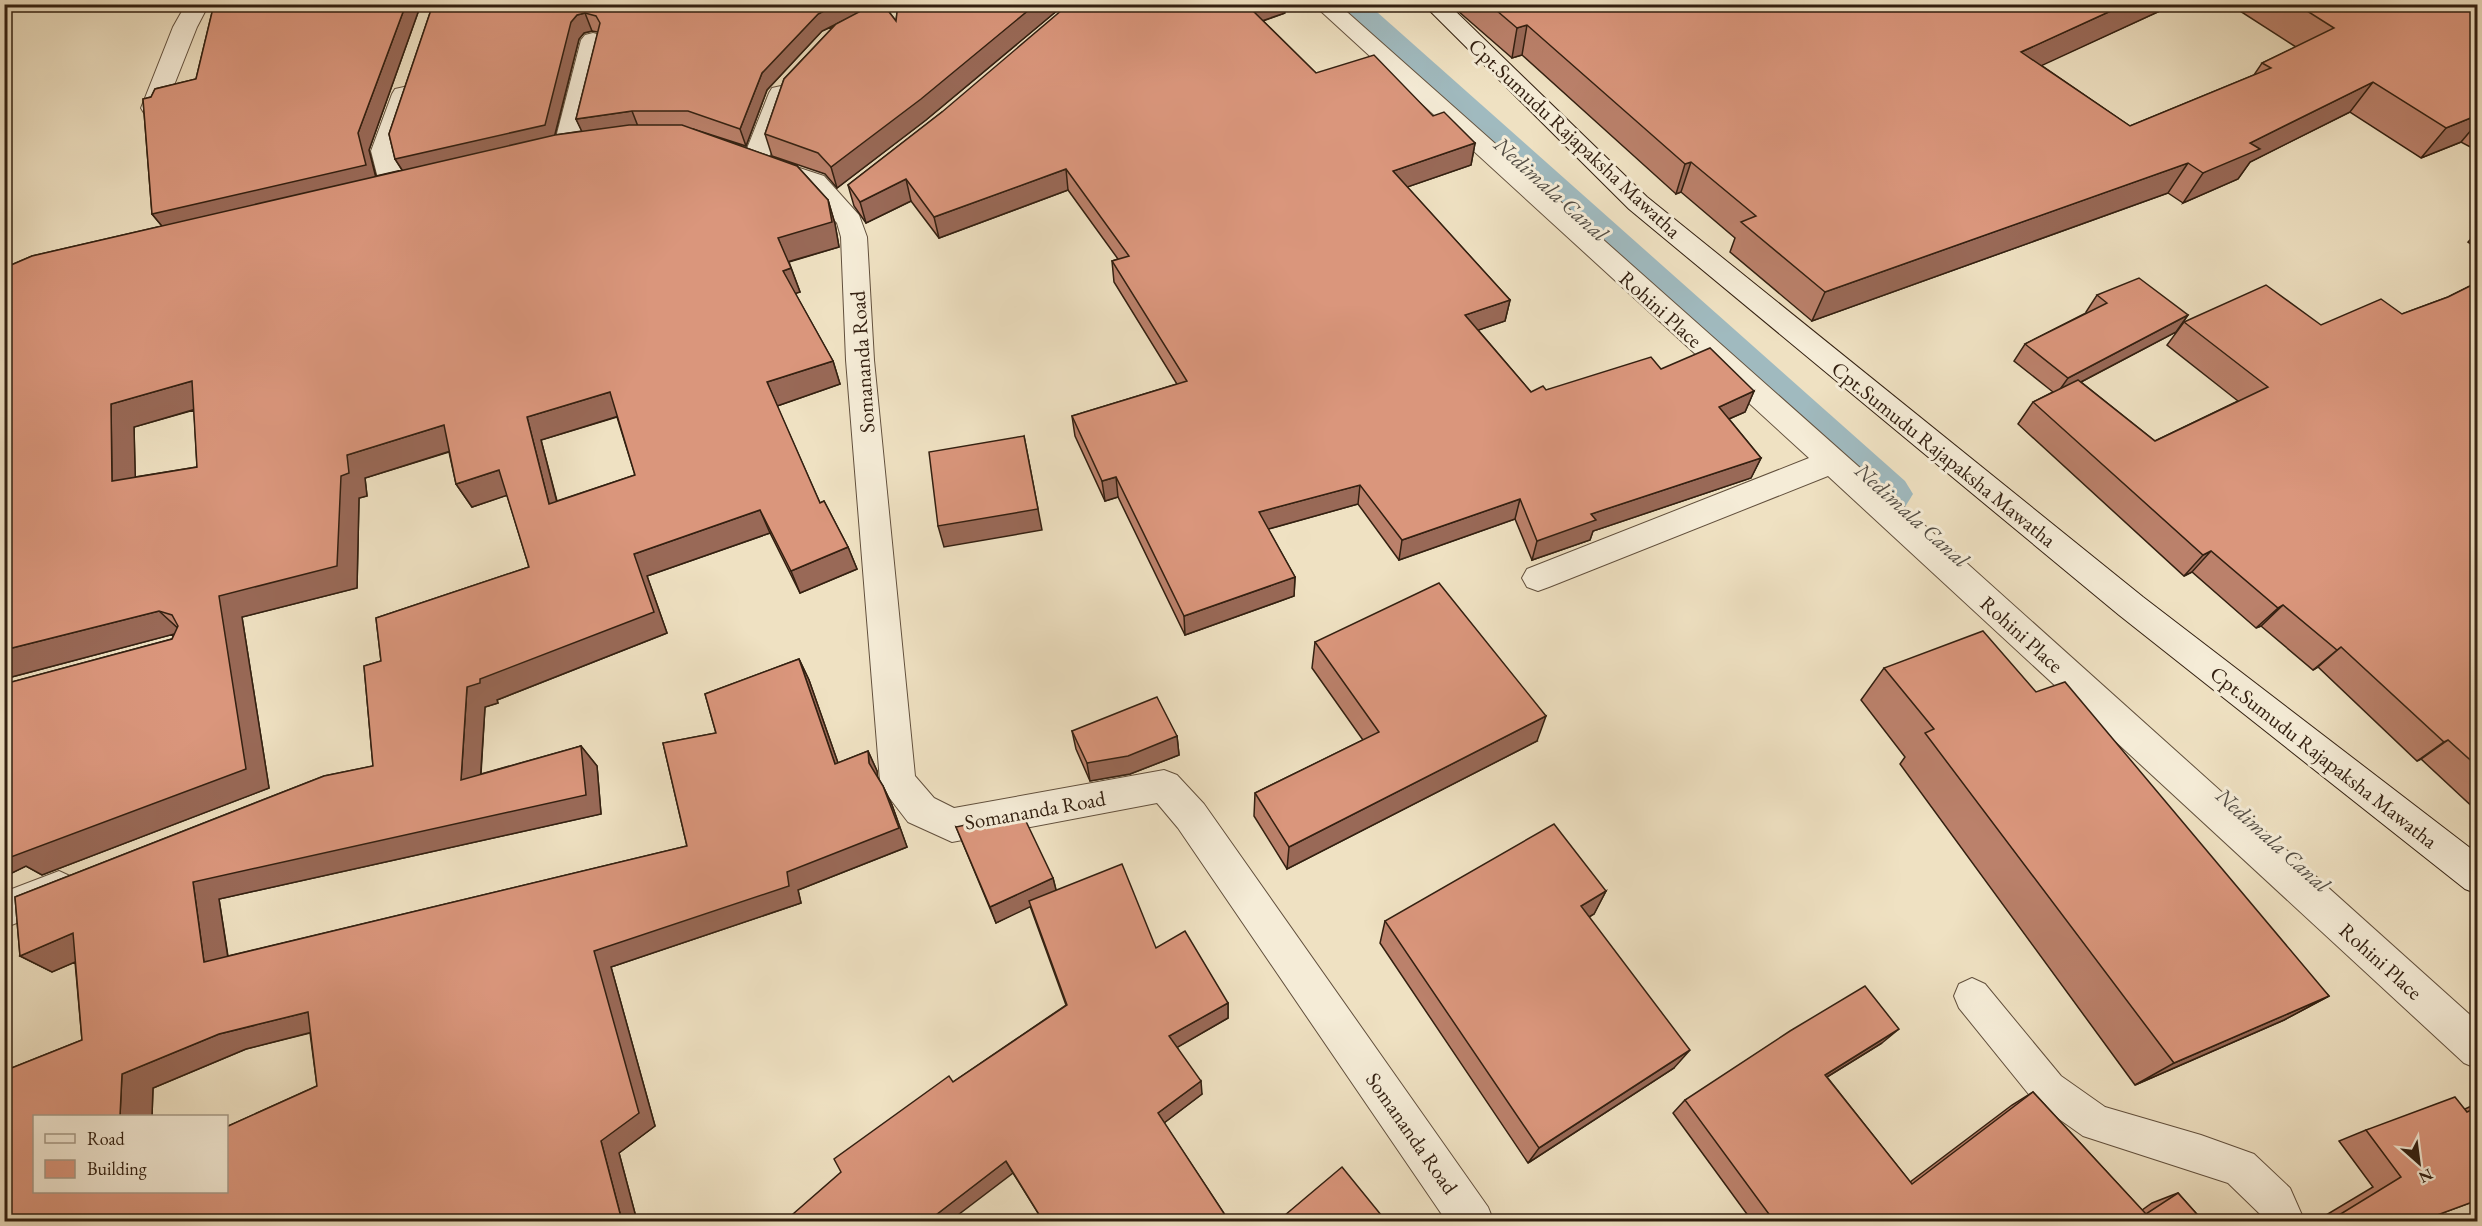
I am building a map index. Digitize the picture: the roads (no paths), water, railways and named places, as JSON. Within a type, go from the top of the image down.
[{"type":"street","points":[[153,108],[185,27],[198,4]]},
{"type":"street","name":"Rohini Place","points":[[1324,4],[1901,523],[2478,1049]]},
{"type":"street","name":"Cpt.Sumudu Rajapaksha Mawatha","points":[[1434,4],[1638,203],[2131,606],[2478,877]]},
{"type":"street","points":[[565,150],[593,40]]},
{"type":"street","points":[[394,190],[384,151],[411,72]]},
{"type":"street","name":"Somananda Road","points":[[794,80],[778,97],[745,158],[815,182],[848,211],[898,782],[921,810],[952,825],[1164,786],[1191,816],[1473,1221]]},
{"type":"street","points":[[1538,578],[1831,462]]},
{"type":"street","points":[[4,909],[92,876]]},
{"type":"lane","points":[[1972,996],[2048,1089],[2096,1123],[2240,1168],[2276,1202],[2286,1221]]},
{"type":"waterway","name":"Nedimala Canal","points":[[1346,4],[1888,494]]}]
